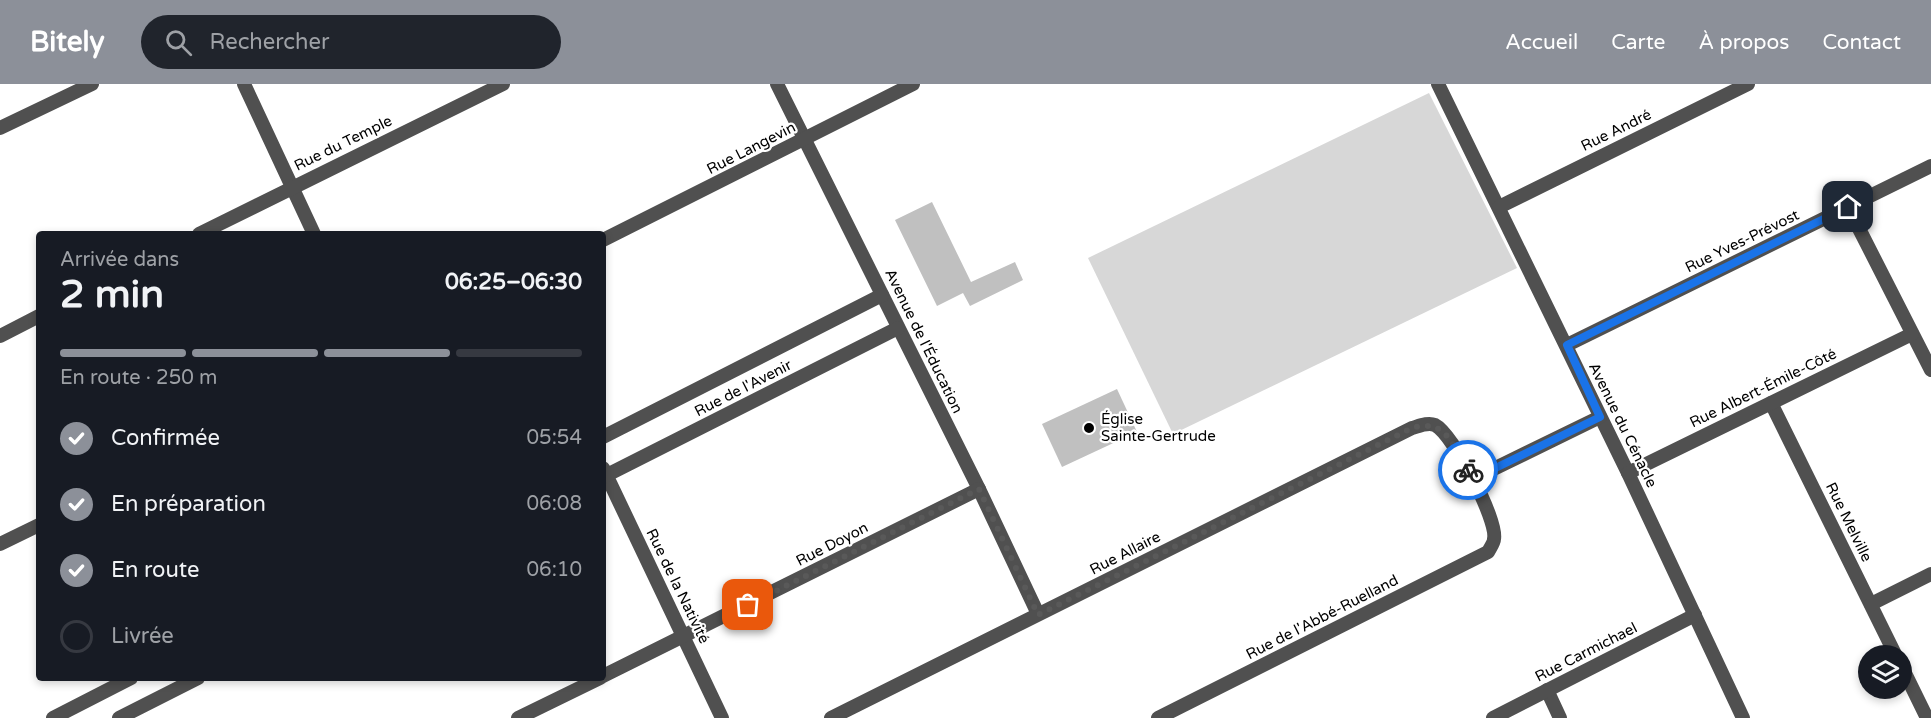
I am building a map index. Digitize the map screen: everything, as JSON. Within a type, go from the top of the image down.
[{"type":"street","points":[[0,129],[92,84]]},
{"type":"street","points":[[244,84],[313,231]]},
{"type":"street","name":"Rue du Temple","points":[[205,231],[292,186],[503,84]]},
{"type":"street","name":"Avenue de l'Éducation","points":[[777,84],[979,489],[1038,615]]},
{"type":"street","name":"Rue Langevin","points":[[606,238],[913,84]]},
{"type":"street","name":"Avenue du Cénacle","points":[[1438,84],[1567,345],[1743,718]]},
{"type":"street","name":"Rue André","points":[[1499,207],[1748,84]]},
{"type":"street","name":"Rue Yves-Prévost","points":[[1567,345],[1931,166]]},
{"type":"street","points":[[1848,207],[1931,370]]},
{"type":"street","name":"Rue de l'Avenir","points":[[606,434],[882,295]]},
{"type":"street","points":[[0,336],[36,318]]},
{"type":"street","name":"Rue de l'Avenir","points":[[606,472],[898,328]]},
{"type":"street","name":"Rue Albert-Émile-Côté","points":[[1628,473],[1912,334]]},
{"type":"street","name":"Rue Melville","points":[[1771,403],[1891,645]]},
{"type":"street","points":[[1473,479],[1600,417]]},
{"type":"street","name":"Rue Allaire","points":[[831,718],[1412,428],[1427,424],[1435,425],[1444,432],[1473,479]]},
{"type":"street","name":"Rue de la Nativité","points":[[606,477],[722,718]]},
{"type":"street","name":"Rue de l'Abbé-Ruelland","points":[[1158,718],[1488,552],[1495,539],[1492,525],[1473,479]]},
{"type":"street","name":"Rue Doyon","points":[[606,675],[979,489]]},
{"type":"street","points":[[0,544],[36,526]]},
{"type":"street","points":[[1871,604],[1931,574]]},
{"type":"street","name":"Rue Carmichael","points":[[1492,718],[1695,615]]},
{"type":"street","points":[[53,718],[125,681]]},
{"type":"street","points":[[119,718],[192,681]]},
{"type":"street","name":"Rue Doyon","points":[[518,718],[593,681]]},
{"type":"street","points":[[1912,687],[1927,718]]},
{"type":"street","points":[[1547,690],[1560,718]]},
{"type":"shaded area","points":[[1429,93],[1517,268],[1173,434],[1088,258]]},
{"type":"building","points":[[932,202],[971,282],[1015,262],[1023,280],[970,306],[963,293],[937,306],[895,220]]},
{"type":"building","name":"Église Sainte-Gertrude","points":[[1117,389],[1137,432],[1062,467],[1042,424]]},
{"type":"way so far","points":[[748,605],[979,489],[1038,615],[1412,428],[1427,424],[1435,425],[1444,432],[1468,470]]},
{"type":"place","name":"Église Sainte-Gertrude","points":[[1089,428]]},
{"type":"route","points":[[1468,470],[1473,479],[1600,417],[1567,345],[1848,207]]}]
